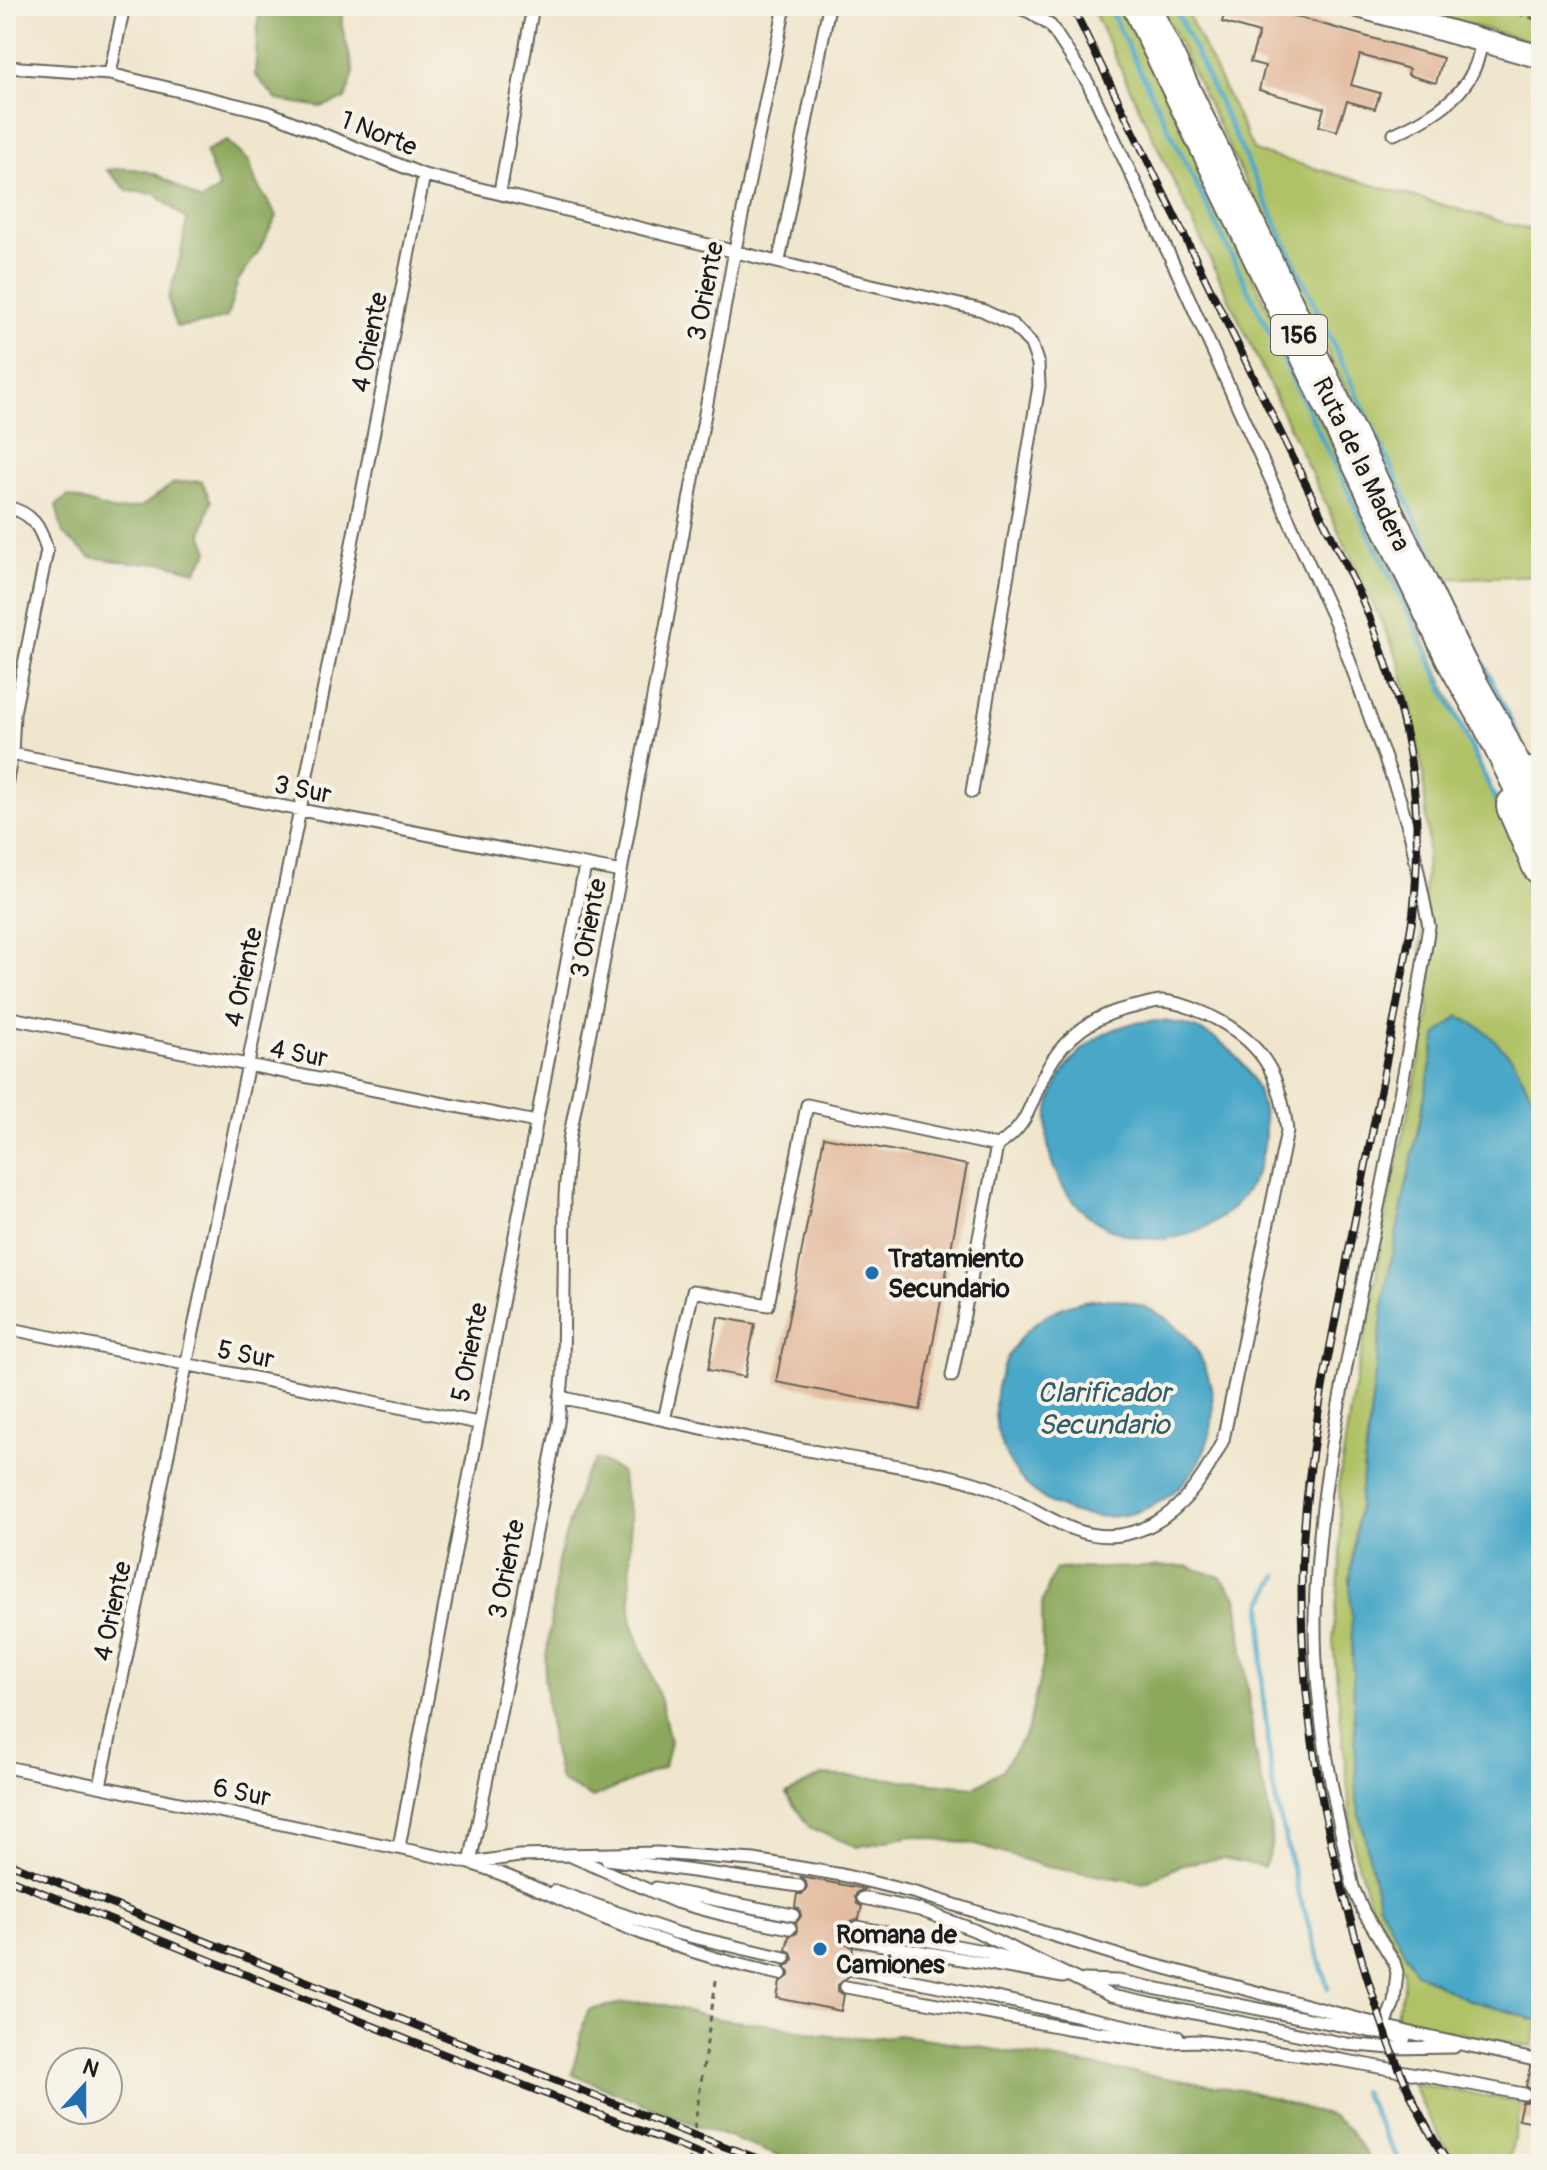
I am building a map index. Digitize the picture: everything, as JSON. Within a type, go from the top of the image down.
[{"type":"highway","name":"Ruta de la Madera","points":[[1141,6],[1457,663],[1479,725],[1541,866]]},
{"type":"highway","name":"Ruta de la Madera","points":[[1457,663],[1527,764],[1541,825]]},
{"type":"street","points":[[1358,6],[1541,57]]},
{"type":"lane","points":[[110,74],[124,6]]},
{"type":"lane","points":[[500,192],[533,6]]},
{"type":"lane","name":"3 Oriente","points":[[470,1863],[558,1423],[569,1140],[735,250],[785,6]]},
{"type":"lane","points":[[779,261],[829,6]]},
{"type":"lane","points":[[1014,6],[1051,26],[1088,83],[1180,280],[1346,649],[1399,797],[1427,911],[1429,926],[1408,1060],[1322,1499],[1315,1618],[1322,1733],[1353,1887],[1397,1972],[1394,2002],[1385,2026]]},
{"type":"lane","points":[[1394,134],[1427,118],[1454,96],[1473,71],[1482,41]]},
{"type":"lane","name":"1 Norte","points":[[6,67],[110,74],[270,113],[424,175],[982,310],[1013,325],[1031,344],[1038,364],[1039,386],[972,792]]},
{"type":"lane","name":"4 Oriente","points":[[100,1786],[300,810],[424,175]]},
{"type":"lane","points":[[6,507],[16,509],[41,527],[47,551],[10,712],[12,754],[6,785]]},
{"type":"lane","name":"3 Sur","points":[[12,754],[621,872]]},
{"type":"lane","name":"5 Oriente","points":[[399,1847],[585,866]]},
{"type":"lane","points":[[560,1397],[954,1478],[990,1488],[1055,1523],[1083,1532],[1119,1535],[1152,1524],[1186,1500],[1207,1473],[1223,1440],[1287,1131],[1283,1103],[1268,1065],[1245,1035],[1206,1013],[1162,1001],[1115,1010],[1085,1026],[1066,1041],[1046,1072],[1025,1120],[997,1146],[952,1376]]},
{"type":"lane","name":"4 Sur","points":[[6,1017],[536,1122]]},
{"type":"lane","points":[[664,1420],[693,1291],[768,1305],[807,1105],[997,1146]]},
{"type":"lane","name":"5 Sur","points":[[6,1328],[478,1423]]},
{"type":"lane","name":"6 Sur","points":[[6,1767],[470,1863]]},
{"type":"lane","points":[[470,1863],[519,1856],[627,1853],[703,1855],[842,1875],[929,1897],[1120,1956],[1385,2026],[1530,2059]]},
{"type":"lane","points":[[567,1855],[701,1909],[790,1928]]},
{"type":"lane","points":[[567,1855],[664,1865],[799,1886]]},
{"type":"lane","points":[[470,1863],[626,1927],[719,1959],[781,1974]]},
{"type":"lane","points":[[527,1884],[567,1894],[676,1933],[785,1958]]},
{"type":"lane","points":[[636,1884],[793,1915]]},
{"type":"lane","points":[[863,1898],[948,1919],[1111,1996],[1346,2044],[1391,2048],[1468,2046]]},
{"type":"lane","points":[[856,1933],[1079,1980]]},
{"type":"lane","points":[[849,1969],[1198,2041],[1341,2060],[1524,2094]]},
{"type":"lane","points":[[846,1987],[1092,2032],[1167,2042],[1198,2041]]},
{"type":"path","points":[[1495,6],[1541,21]]},
{"type":"path","points":[[689,2164],[719,1959]]},
{"type":"green space","points":[[259,6],[342,6],[342,26],[354,73],[345,99],[321,107],[277,100],[255,75]]},
{"type":"green space","points":[[1091,6],[1124,6],[1409,605],[1541,900],[1541,1114],[1513,1059],[1437,1035],[1386,1286],[1350,1580],[1528,2019],[1541,2021],[1541,2028],[1536,2027],[1532,2047],[1396,2022],[1397,2008],[1404,1990],[1403,1970],[1376,1922],[1354,1850],[1333,1642],[1341,1555],[1339,1482],[1352,1398],[1374,1293],[1382,1232],[1430,1012],[1420,947],[1428,841],[1423,773],[1412,710],[1396,653]]},
{"type":"green space","points":[[1161,6],[1184,6],[1254,151],[1541,233],[1541,575],[1437,579]]},
{"type":"green space","points":[[1398,6],[1541,6],[1541,44]]},
{"type":"green space","points":[[227,141],[249,161],[256,183],[277,216],[238,281],[227,317],[176,327],[168,299],[187,220],[155,194],[128,191],[107,170],[147,171],[201,201],[219,189],[205,151]]},
{"type":"green space","points":[[202,481],[211,502],[202,533],[209,551],[196,571],[165,563],[132,563],[90,557],[63,534],[56,505],[68,496],[115,511],[141,507],[174,483]]},
{"type":"green space","points":[[597,1459],[620,1471],[630,1516],[631,1620],[661,1701],[670,1742],[664,1767],[593,1798],[560,1781],[551,1741],[544,1676],[558,1560],[583,1477]]},
{"type":"green space","points":[[1186,1566],[1221,1577],[1237,1597],[1254,1748],[1269,1811],[1272,1844],[1264,1867],[1223,1858],[1183,1864],[1145,1883],[1047,1867],[973,1844],[912,1836],[857,1847],[809,1827],[786,1794],[822,1775],[974,1787],[1002,1770],[1027,1732],[1043,1664],[1042,1603],[1055,1569]]},
{"type":"green space","points":[[654,2002],[717,2019],[774,2025],[830,2036],[871,2038],[899,2035],[937,2040],[1252,2092],[1333,2117],[1348,2129],[1373,2164],[800,2164],[572,2074],[589,2010],[623,2003]]},
{"type":"green space","points":[[1412,2083],[1522,2103],[1508,2164],[1456,2164]]},
{"type":"water","points":[[1459,1016],[1483,1029],[1513,1059],[1541,1114],[1541,2021],[1466,1999],[1415,1972],[1379,1904],[1357,1801],[1350,1580],[1386,1286],[1437,1035]]},
{"type":"water","points":[[1156,1021],[1198,1029],[1217,1039],[1233,1053],[1247,1069],[1257,1088],[1265,1130],[1257,1172],[1247,1191],[1233,1207],[1217,1221],[1198,1231],[1156,1239],[1114,1231],[1095,1221],[1079,1207],[1065,1191],[1055,1172],[1047,1130],[1055,1088],[1065,1069],[1079,1053],[1095,1039],[1114,1029]]},
{"type":"water","name":"Clarificador Secundario","points":[[1104,1299],[1146,1307],[1165,1317],[1181,1331],[1195,1347],[1205,1366],[1213,1408],[1205,1450],[1195,1469],[1181,1485],[1165,1499],[1146,1509],[1104,1517],[1062,1509],[1043,1499],[1027,1485],[1013,1469],[1003,1450],[995,1408],[1003,1366],[1013,1347],[1027,1331],[1043,1317],[1062,1307]]},
{"type":"building","points":[[1227,6],[1258,6],[1443,58],[1436,83],[1408,75],[1409,69],[1360,55],[1351,85],[1380,93],[1375,109],[1347,101],[1337,131],[1319,126],[1324,108],[1259,90],[1265,66],[1250,62],[1259,33],[1222,22]]},
{"type":"building","name":"Tratamiento Secundario","points":[[824,1137],[967,1165],[920,1410],[776,1382]]},
{"type":"building","points":[[718,1317],[755,1324],[745,1377],[708,1370]]},
{"type":"building","name":"Romana de Camiones","points":[[801,1877],[865,1889],[857,1892],[855,1897],[857,1904],[862,1906],[859,1919],[851,1922],[852,1932],[847,1938],[847,1944],[853,1948],[851,1961],[845,1961],[841,1967],[841,1973],[848,1977],[838,1985],[838,1991],[844,1995],[841,2011],[777,1998],[780,1982],[789,1976],[784,1966],[791,1964],[793,1959],[791,1952],[786,1950],[789,1936],[797,1933],[796,1923],[801,1916],[795,1907],[797,1894],[803,1894],[807,1888]]},
{"type":"building","points":[[1535,2045],[1541,2046],[1541,2089],[1536,2090],[1533,2096],[1534,2103],[1539,2106],[1535,2122],[1518,2119],[1522,2102],[1528,2102],[1532,2096],[1532,2090],[1526,2086],[1530,2067],[1538,2062]]},
{"type":"waterway","points":[[1108,6],[1399,594],[1499,807]]},
{"type":"waterway","points":[[1174,6],[1523,747]]},
{"type":"waterway","points":[[1532,877],[1541,897]]},
{"type":"waterway","points":[[1278,1576],[1263,1602],[1262,1683],[1273,1788],[1298,1891],[1328,1988]]},
{"type":"waterway","points":[[1362,2091],[1400,2164]]},
{"type":"railway","points":[[1072,6],[1361,597],[1390,676],[1409,752],[1417,830],[1413,915],[1317,1418],[1304,1526],[1302,1610],[1313,1749],[1342,1887],[1392,2052],[1418,2110],[1449,2164]]},
{"type":"railway","points":[[6,1862],[773,2164]]},
{"type":"railway","points":[[6,1878],[726,2164]]},
{"type":"place","name":"Tratamiento Secundario","points":[[872,1273]]},
{"type":"place","name":"Romana de Camiones","points":[[820,1949]]}]
